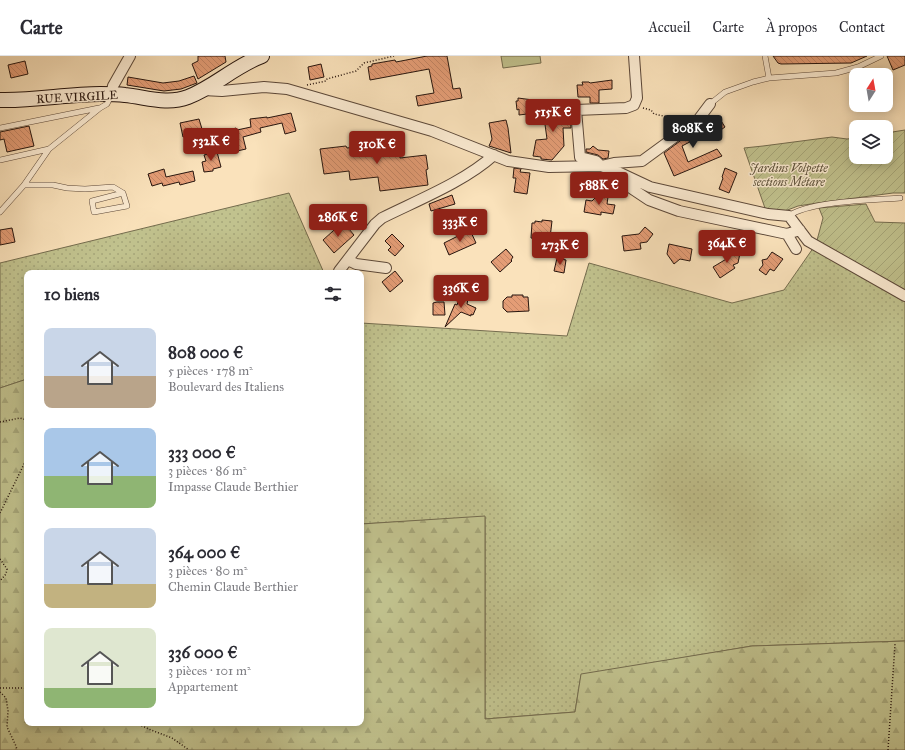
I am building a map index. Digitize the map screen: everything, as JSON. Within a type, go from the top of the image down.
[{"type":"street","points":[[111,94],[113,86],[130,56]]},
{"type":"street","name":"RUE VIRGILE","points":[[0,100],[18,101],[98,94],[124,94],[155,100],[173,101],[187,98],[203,90],[250,60],[262,56]]},
{"type":"street","points":[[634,56],[637,98],[634,105],[626,108],[576,110],[580,157],[596,161],[601,166],[650,187],[768,214],[789,216],[808,241],[905,296]]},
{"type":"street","points":[[203,90],[222,91],[264,87],[287,89],[432,130],[508,161],[549,167],[601,166],[614,163],[642,161],[698,120],[710,104]]},
{"type":"street","points":[[340,270],[375,224],[382,218],[448,185],[484,164],[494,155]]},
{"type":"street","points":[[618,172],[622,182],[649,200],[679,212],[787,234],[800,230]]},
{"type":"street","points":[[787,234],[796,249]]},
{"type":"street","points":[[348,260],[356,264],[386,268]]},
{"type":"lane","points":[[765,56],[768,78]]},
{"type":"lane","points":[[710,104],[725,92],[768,78],[836,73],[858,67],[881,56]]},
{"type":"lane","points":[[0,212],[24,185],[50,149],[107,104],[111,94]]},
{"type":"lane","points":[[0,128],[100,108]]},
{"type":"lane","points":[[0,160],[50,149]]},
{"type":"lane","points":[[24,185],[53,185],[67,188],[85,189],[113,187],[124,193],[127,206],[94,212],[92,201],[124,193]]},
{"type":"lane","points":[[789,216],[794,212],[822,204],[900,198]]},
{"type":"path","points":[[287,89],[326,81],[327,79],[356,71],[364,64],[394,56]]},
{"type":"path","points":[[634,105],[651,110],[654,114],[688,121],[698,120]]},
{"type":"path","points":[[0,422],[20,418],[24,419]]},
{"type":"path","points":[[0,513],[24,464]]},
{"type":"path","points":[[0,559],[6,569],[6,574],[0,581]]},
{"type":"path","points":[[888,750],[895,644]]},
{"type":"path","points":[[0,688],[24,688]]},
{"type":"path","points":[[0,692],[6,698],[8,711],[7,727],[17,750]]},
{"type":"path","points":[[142,726],[172,738],[189,750]]},
{"type":"green space","points":[[501,56],[540,56],[541,63],[503,68]]},
{"type":"green space","name":"Jardins Volpette sections Métare","points":[[905,130],[905,193],[893,193],[817,203],[798,206],[785,211],[766,211],[744,148],[832,137],[849,139],[849,164],[893,164],[893,132]]},
{"type":"green space","points":[[289,193],[323,270],[24,270],[24,380],[0,388],[0,263]]},
{"type":"green space","name":"Jardins Volpette sections Métare","points":[[866,204],[875,222],[905,223],[905,294],[816,244],[823,218],[819,208]]},
{"type":"green space","points":[[816,244],[905,294],[905,641],[752,646],[581,675],[575,712],[485,719],[485,517],[364,524],[364,323],[567,336],[589,263],[732,303],[784,290]]},
{"type":"green space","points":[[24,380],[24,726],[364,726],[364,524],[485,516],[485,719],[575,712],[581,674],[752,646],[905,641],[905,750],[0,750],[0,388]]},
{"type":"building","points":[[198,56],[225,56],[226,62],[198,79],[192,64],[198,61]]},
{"type":"building","points":[[427,56],[447,56],[453,89],[460,88],[462,98],[418,106],[416,96],[434,93],[429,69],[370,80],[368,67],[372,66],[372,64],[395,60],[396,62]]},
{"type":"building","points":[[773,56],[867,56],[851,63],[781,64],[778,63]]},
{"type":"building","points":[[887,56],[905,56],[905,65],[893,70]]},
{"type":"building","points":[[25,61],[28,74],[11,78],[8,65]]},
{"type":"building","points":[[321,64],[324,77],[310,80],[308,67]]},
{"type":"building","points":[[194,76],[197,83],[181,89],[164,91],[127,85],[128,77],[163,83],[179,81]]},
{"type":"building","points":[[612,80],[612,89],[599,90],[599,103],[590,103],[590,97],[578,97],[577,85],[583,85],[582,82],[590,83]]},
{"type":"building","points":[[518,98],[533,100],[536,116],[527,117],[527,114],[519,115],[519,109],[517,110],[516,101],[518,101]]},
{"type":"building","points":[[561,104],[570,105],[571,128],[563,128],[564,146],[552,160],[541,159],[541,157],[533,156],[536,140],[547,139],[543,110],[560,112]]},
{"type":"building","points":[[291,113],[296,131],[285,134],[282,123],[260,128],[261,132],[243,137],[246,149],[237,151],[236,149],[234,150],[229,130],[251,127],[250,119],[267,118]]},
{"type":"building","points":[[718,116],[725,127],[708,139],[705,134],[682,146],[688,162],[717,149],[722,156],[674,176],[664,153],[696,129],[697,132]]},
{"type":"building","points":[[199,119],[202,129],[191,133],[191,135],[183,137],[180,123]]},
{"type":"building","points":[[506,120],[511,153],[489,146],[492,139],[489,123]]},
{"type":"building","points":[[29,126],[34,146],[7,152],[4,139],[0,140],[0,132]]},
{"type":"building","points":[[399,142],[400,158],[426,155],[428,185],[380,191],[378,177],[350,180],[349,171],[324,174],[320,149],[346,146],[347,148]]},
{"type":"building","points":[[593,146],[598,150],[609,151],[608,158],[603,159],[598,155],[586,152],[586,149],[590,149]]},
{"type":"building","points":[[217,152],[221,167],[213,169],[213,171],[204,172],[202,162],[206,161],[204,155]]},
{"type":"building","points":[[514,168],[521,169],[520,172],[530,173],[527,194],[514,192],[516,178],[513,178]]},
{"type":"building","points":[[725,168],[737,173],[729,193],[719,189]]},
{"type":"building","points":[[164,169],[166,177],[193,171],[195,181],[180,185],[179,182],[163,186],[162,183],[152,186],[148,174]]},
{"type":"building","points":[[452,195],[455,204],[431,211],[429,204]]},
{"type":"building","points":[[598,195],[608,197],[607,204],[615,205],[613,214],[601,212],[601,215],[584,212],[586,200],[592,201]]},
{"type":"building","points":[[542,220],[552,221],[550,238],[543,237],[542,240],[531,238],[532,223],[535,223],[535,221],[542,222]]},
{"type":"building","points":[[343,222],[354,235],[334,253],[323,240]]},
{"type":"building","points":[[645,227],[653,234],[647,242],[640,243],[641,249],[624,251],[622,236],[639,234]]},
{"type":"building","points":[[12,228],[15,242],[0,245],[0,230]]},
{"type":"building","points":[[470,230],[476,243],[449,255],[444,243]]},
{"type":"building","points":[[392,234],[404,246],[395,256],[388,250],[391,247],[385,241]]},
{"type":"building","points":[[669,244],[692,249],[690,261],[680,259],[674,264],[667,254]]},
{"type":"building","points":[[506,249],[513,257],[511,260],[512,261],[500,272],[491,262]]},
{"type":"building","points":[[729,251],[740,253],[738,263],[733,265],[735,268],[720,278],[713,267],[728,258]]},
{"type":"building","points":[[772,252],[783,259],[774,271],[770,269],[766,275],[759,270],[763,265],[762,260],[767,259]]},
{"type":"building","points":[[557,258],[566,260],[564,273],[554,271]]},
{"type":"building","points":[[395,271],[403,281],[390,292],[382,282]]},
{"type":"building","points":[[512,295],[523,295],[523,297],[528,297],[529,311],[507,312],[503,308],[503,301],[507,297],[512,297]]},
{"type":"building","points":[[460,296],[468,299],[467,304],[476,308],[473,315],[471,314],[471,316],[461,312],[445,327],[455,304],[457,305]]},
{"type":"building","points":[[444,302],[445,315],[433,315],[433,303]]}]
